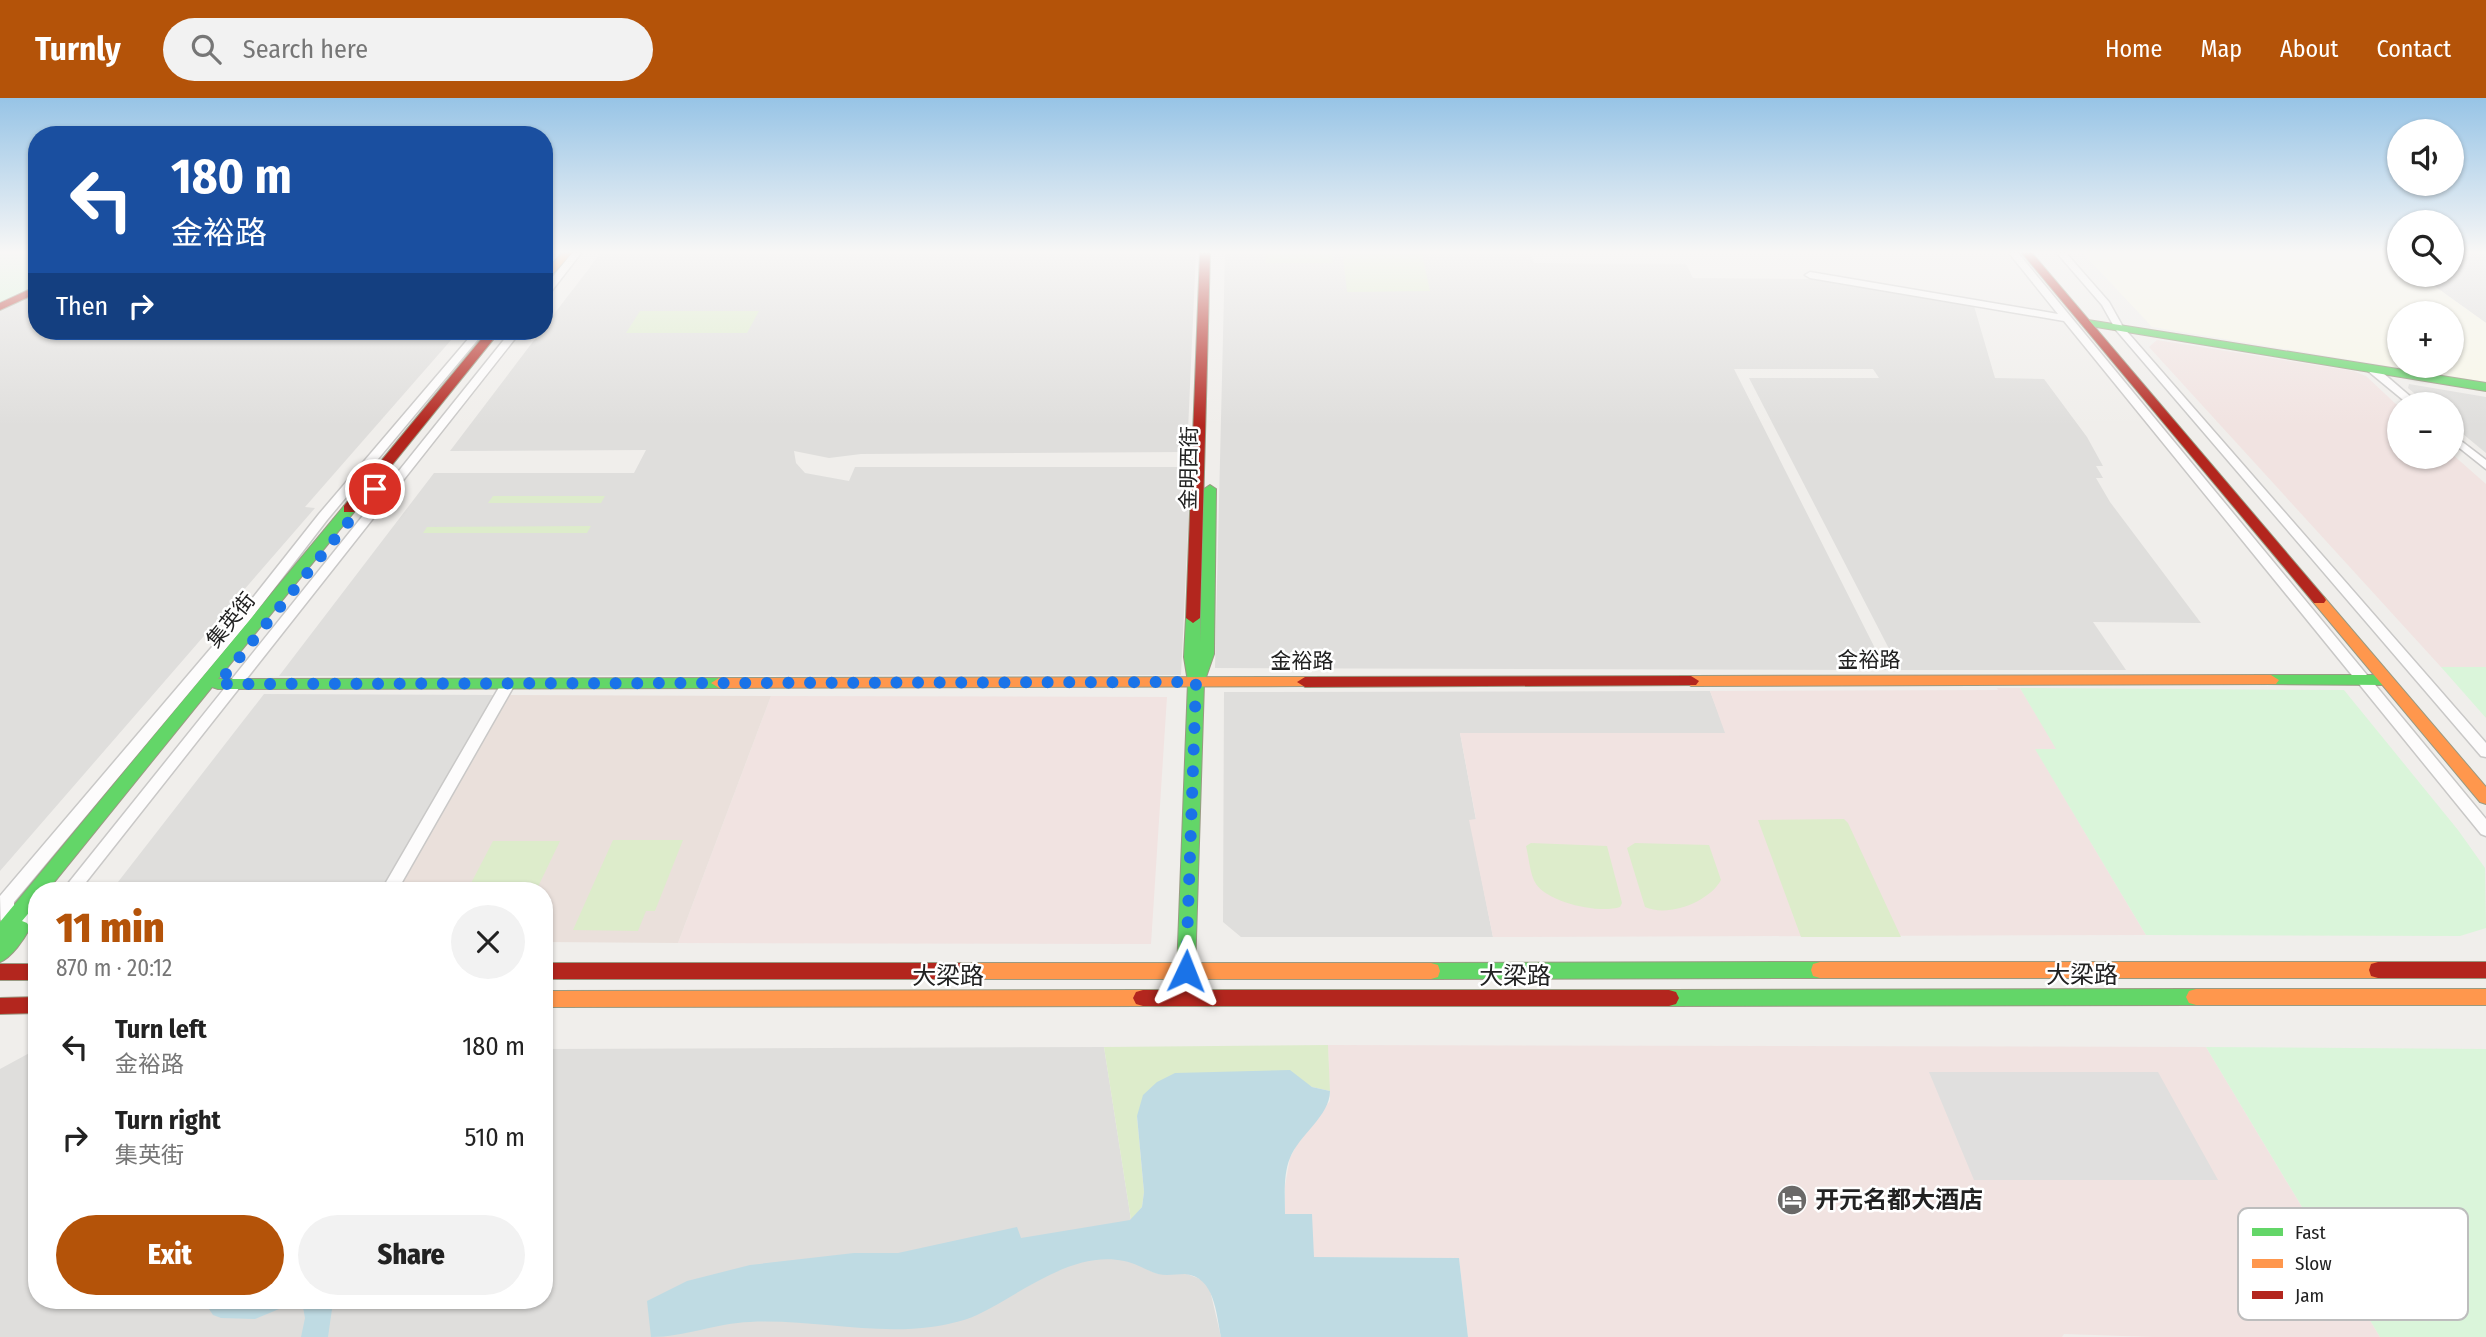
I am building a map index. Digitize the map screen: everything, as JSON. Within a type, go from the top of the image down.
[{"type":"main road","name":"金明西街","points":[[1186,971],[1196,682],[1192,657],[1203,311]]},
{"type":"main road","name":"金明西街","points":[[1196,682],[1207,654],[1214,311]]},
{"type":"main road","points":[[2082,311],[2486,776]]},
{"type":"main road","points":[[2084,311],[2486,798]]},
{"type":"main road","points":[[2094,324],[2486,387]]},
{"type":"main road","name":"集英街","points":[[44,882],[487,340]]},
{"type":"main road","name":"集英街","points":[[58,882],[496,340]]},
{"type":"main road","name":"金裕路","points":[[218,684],[2386,680]]},
{"type":"main road","name":"集英街","points":[[4,931],[28,902]]},
{"type":"main road","points":[[0,954],[28,921]]},
{"type":"main road","name":"大梁路","points":[[553,971],[2486,970]]},
{"type":"main road","points":[[0,972],[28,972]]},
{"type":"main road","name":"大梁路","points":[[553,999],[2486,998]]},
{"type":"main road","points":[[0,1006],[28,1005]]},
{"type":"street","points":[[2023,311],[2094,324]]},
{"type":"street","points":[[2060,311],[2486,830]]},
{"type":"street","points":[[2110,311],[2119,328],[2486,751]]},
{"type":"street","points":[[4,931],[6,900],[246,617],[323,517],[472,340]]},
{"type":"street","points":[[77,882],[509,340]]},
{"type":"street","points":[[2372,369],[2400,392]]},
{"type":"street","points":[[2464,447],[2486,466]]},
{"type":"street","points":[[394,882],[508,684]]},
{"type":"shaded area","points":[[0,311],[28,311],[28,340],[451,340],[305,507],[315,508],[0,871]]},
{"type":"shaded area","points":[[556,311],[1193,311],[1187,452],[861,454],[829,458],[794,451],[796,463],[805,473],[849,481],[855,467],[1191,467],[1181,675],[279,676],[434,473],[634,473],[646,450],[450,451],[534,340],[553,340],[553,315]]},
{"type":"shaded area","points":[[1224,311],[1975,311],[1995,378],[2044,379],[2087,437],[2103,466],[2096,466],[2103,478],[2096,478],[2110,502],[2201,623],[2093,622],[2126,670],[1900,670],[1749,378],[1879,378],[1873,369],[1734,369],[1886,670],[1215,668]]},
{"type":"shaded area","points":[[2137,311],[2387,311],[2387,366],[2152,327]]},
{"type":"shaded area","points":[[2464,311],[2469,311],[2486,323],[2486,382],[2462,378],[2464,378]]},
{"type":"shaded area","points":[[2469,311],[2486,311],[2486,323]]},
{"type":"shaded area","points":[[2157,340],[2353,371],[2366,376],[2387,396],[2387,469],[2464,469],[2464,465],[2486,484],[2486,667],[2441,667],[2149,347]]},
{"type":"shaded area","points":[[2409,384],[2456,392],[2413,392],[2408,388]]},
{"type":"shaded area","points":[[2464,393],[2486,397],[2486,453],[2464,435]]},
{"type":"shaded area","points":[[1997,688],[2020,688],[2057,749],[2036,750],[2146,935],[1493,937],[1469,820],[1476,819],[1460,733],[1725,733],[1710,691],[1998,690]]},
{"type":"shaded area","points":[[1710,691],[1726,733],[1460,733],[1476,820],[1470,821],[1493,937],[1241,937],[1223,922],[1224,692]]},
{"type":"shaded area","points":[[264,694],[497,695],[385,882],[118,882]]},
{"type":"shaded area","points":[[509,695],[771,696],[678,943],[553,942],[553,882],[400,882]]},
{"type":"shaded area","points":[[771,696],[1167,697],[1151,944],[678,943]]},
{"type":"shaded area","name":"开元名都大酒店","points":[[1328,1045],[2206,1047],[2303,1208],[2238,1208],[2238,1320],[2370,1320],[2380,1337],[2153,1337],[2064,1334],[2062,1337],[1468,1337],[1459,1258],[1313,1257],[1285,1214],[1285,1186],[1290,1158],[1297,1144],[1330,1101]]},
{"type":"shaded area","points":[[1104,1047],[1131,1220],[1148,1270],[1159,1274],[1187,1274],[1203,1280],[1210,1290],[1221,1337],[0,1337],[0,1069],[28,1054],[28,1309],[553,1309],[553,1049]]},
{"type":"shaded area","points":[[1929,1072],[2158,1072],[2218,1180],[1974,1180]]},
{"type":"green space","points":[[640,311],[759,311],[747,333],[626,333]]},
{"type":"green space","points":[[493,496],[605,496],[601,503],[488,503]]},
{"type":"green space","points":[[591,526],[587,533],[423,533],[427,527]]},
{"type":"green space","points":[[2441,667],[2486,667],[2486,718]]},
{"type":"green space","points":[[2020,688],[2344,690],[2458,830],[2485,868],[2486,928],[2460,936],[2146,935],[2035,749],[2056,749]]},
{"type":"green space","points":[[1844,819],[1901,937],[1801,937],[1758,820]]},
{"type":"green space","points":[[613,840],[683,840],[655,911],[646,911],[638,931],[573,930]]},
{"type":"green space","points":[[493,841],[560,841],[540,882],[472,882]]},
{"type":"green space","points":[[1531,843],[1607,846],[1622,903],[1620,907],[1588,908],[1552,897],[1543,891],[1536,884],[1531,871],[1526,846]]},
{"type":"green space","points":[[1635,843],[1709,845],[1721,880],[1708,895],[1677,909],[1655,910],[1645,907],[1627,848]]},
{"type":"green space","points":[[1328,1045],[1330,1091],[1300,1081],[1137,1116],[1144,1192],[1142,1207],[1131,1220],[1104,1047]]},
{"type":"green space","points":[[2206,1047],[2486,1049],[2486,1337],[2380,1337],[2370,1320],[2468,1320],[2468,1208],[2303,1208]]},
{"type":"water","points":[[1290,1070],[1312,1087],[1330,1091],[1325,1109],[1290,1158],[1285,1178],[1285,1214],[1312,1214],[1314,1257],[1459,1258],[1468,1337],[1221,1337],[1215,1307],[1203,1282],[1185,1274],[1158,1274],[1128,1262],[1105,1259],[1066,1268],[977,1315],[936,1326],[886,1329],[750,1322],[651,1337],[647,1301],[687,1281],[750,1265],[854,1253],[898,1253],[1017,1227],[1021,1238],[1130,1220],[1142,1207],[1144,1192],[1137,1116],[1143,1095],[1157,1082],[1175,1073]]},
{"type":"water","points":[[209,1309],[279,1309],[255,1319],[221,1318],[213,1315]]},
{"type":"water","points":[[303,1309],[332,1309],[328,1337],[301,1337],[305,1318]]},
{"type":"traffic: fast","points":[[2088,323],[2486,387]]},
{"type":"traffic: fast","points":[[1197,681],[1207,654],[1210,489]]},
{"type":"traffic: fast","points":[[43,882],[349,509]]},
{"type":"traffic: fast","points":[[1186,971],[1196,682],[1192,657],[1193,618]]},
{"type":"traffic: fast","points":[[2271,680],[2386,680]]},
{"type":"traffic: fast","points":[[218,684],[719,683]]},
{"type":"traffic: fast","points":[[0,935],[28,901]]},
{"type":"traffic: fast","points":[[0,954],[21,928]]},
{"type":"traffic: fast","points":[[1431,971],[1820,970]]},
{"type":"traffic: fast","points":[[1669,998],[2196,997]]},
{"type":"traffic: slow","points":[[2319,600],[2486,798]]},
{"type":"traffic: slow","points":[[1691,681],[2271,680]]},
{"type":"traffic: slow","points":[[719,683],[1305,682]]},
{"type":"traffic: slow","points":[[1820,970],[2378,970]]},
{"type":"traffic: slow","points":[[963,971],[1431,971]]},
{"type":"traffic: slow","points":[[2196,997],[2486,997]]},
{"type":"traffic: slow","points":[[553,999],[1143,998]]},
{"type":"traffic: jam","points":[[1193,618],[1203,311]]},
{"type":"traffic: jam","points":[[2076,311],[2319,600]]},
{"type":"traffic: jam","points":[[349,509],[487,340]]},
{"type":"traffic: jam","points":[[1305,682],[1691,681]]},
{"type":"traffic: jam","points":[[2378,970],[2486,970]]},
{"type":"traffic: jam","points":[[553,971],[963,971]]},
{"type":"traffic: jam","points":[[0,972],[28,972]]},
{"type":"traffic: jam","points":[[1143,998],[1669,998]]},
{"type":"traffic: jam","points":[[0,1006],[28,1005]]},
{"type":"place","name":"开元名都大酒店","points":[[1792,1200]]},
{"type":"route","points":[[375,489],[218,684],[1196,682],[1186,971]]}]
